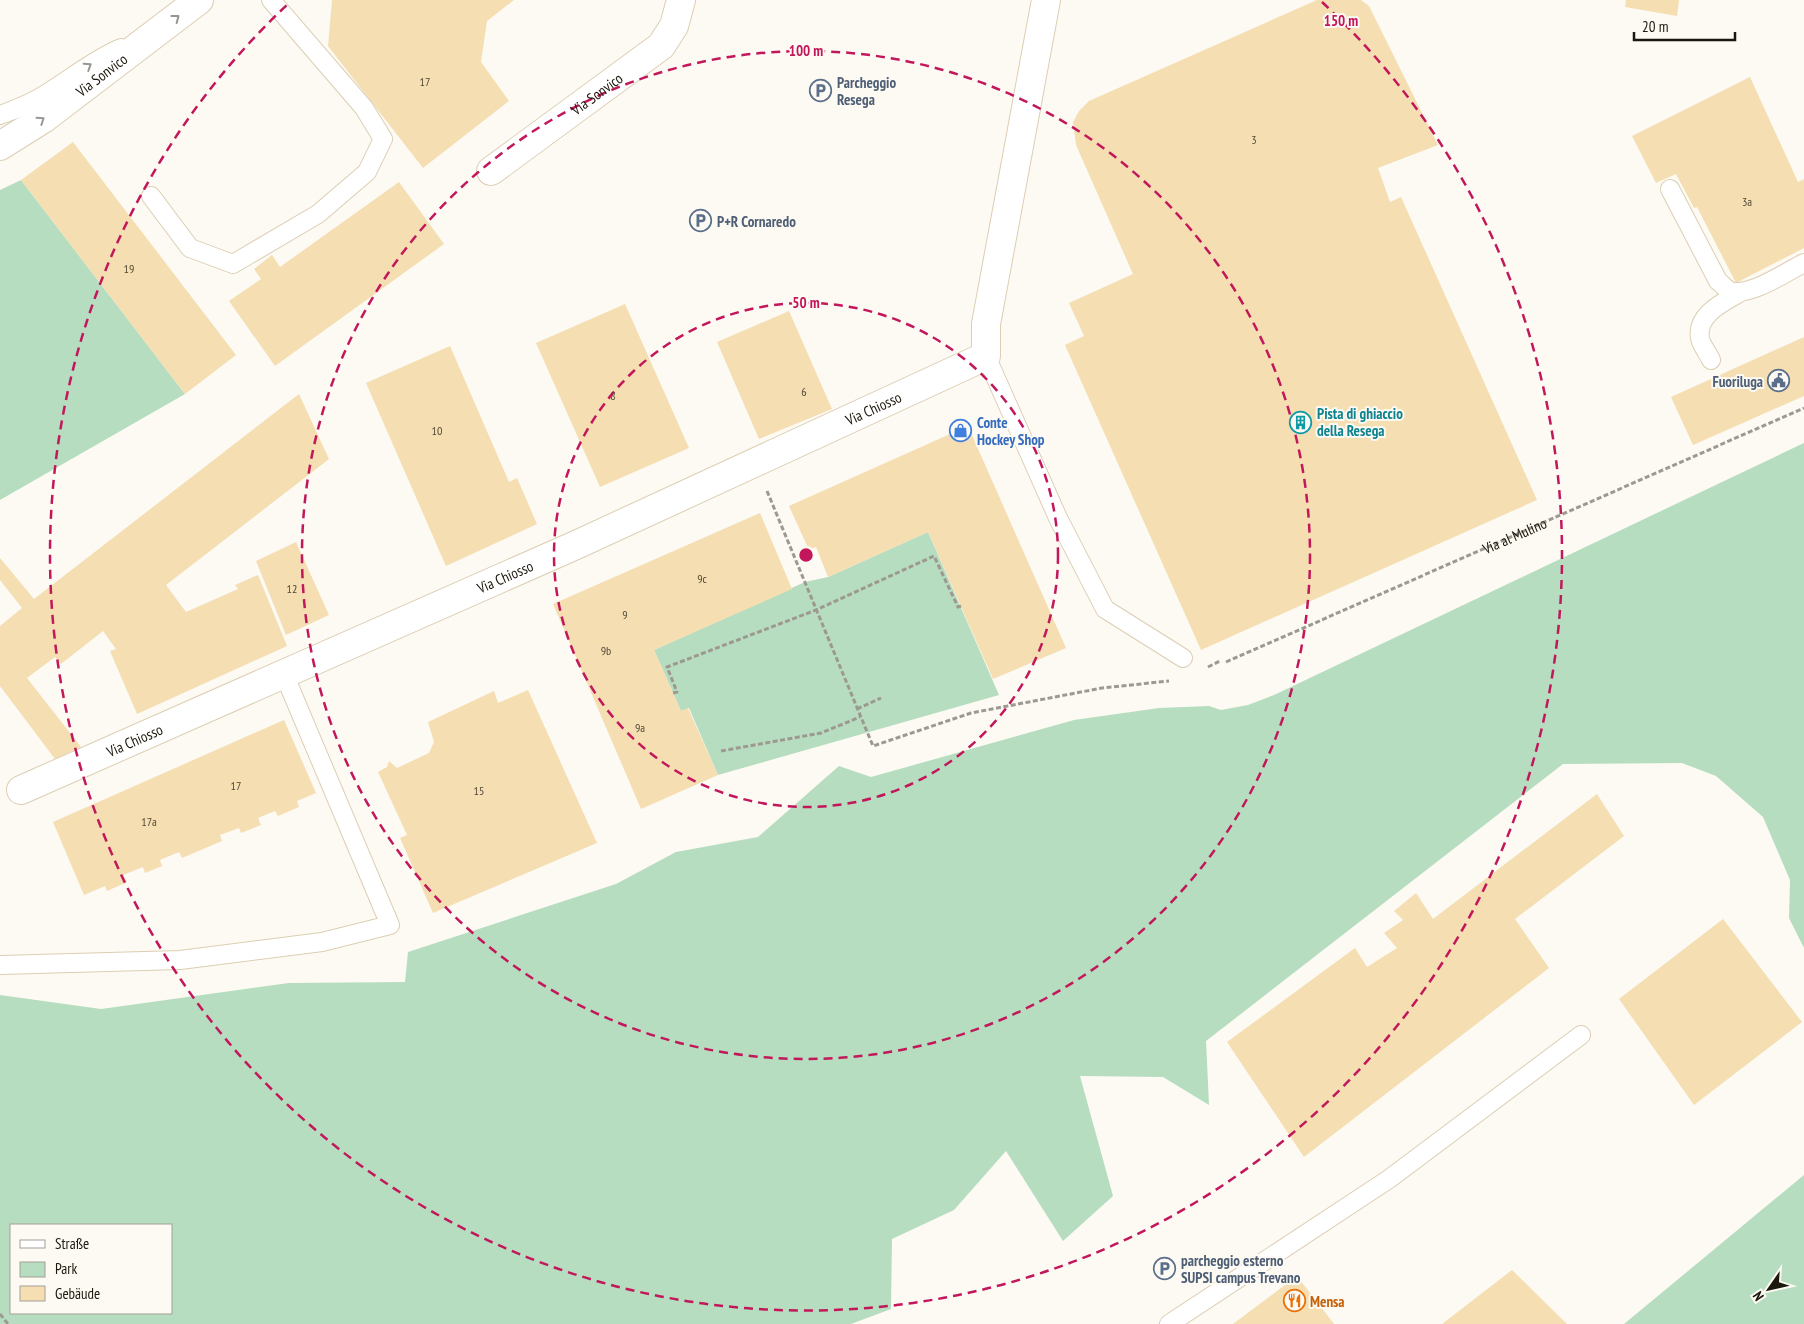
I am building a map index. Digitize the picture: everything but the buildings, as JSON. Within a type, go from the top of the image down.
[{"type":"street","name":"Via Sonvico","points":[[0,146],[43,119],[199,0]]},
{"type":"street","name":"Via Sonvico","points":[[491,170],[661,46],[674,26],[681,0]]},
{"type":"street","points":[[986,356],[986,324],[1046,0]]},
{"type":"street","name":"Via Chiosso","points":[[21,790],[576,545],[986,356]]},
{"type":"lane","points":[[151,196],[190,248],[233,264],[318,214],[367,172],[383,139],[364,108],[271,0]]},
{"type":"lane","points":[[0,115],[48,93],[110,53],[153,35]]},
{"type":"lane","points":[[1670,189],[1718,281],[1728,290],[1741,292],[1752,290],[1804,263]]},
{"type":"lane","points":[[1711,360],[1700,339],[1701,327],[1708,314],[1741,292]]},
{"type":"lane","points":[[986,356],[1058,518],[1106,609],[1183,658]]},
{"type":"lane","points":[[0,965],[180,960],[322,942],[390,925],[284,674]]},
{"type":"lane","points":[[1169,1324],[1389,1179],[1581,1035]]},
{"type":"path","name":"Via al Mulino","points":[[1226,662],[1804,408]]},
{"type":"path","points":[[756,462],[873,746],[972,713],[1102,688],[1175,679]]},
{"type":"path","points":[[673,692],[676,692],[667,666],[816,610],[936,556],[958,607],[960,606]]},
{"type":"path","points":[[1206,668],[1220,661]]},
{"type":"path","points":[[857,709],[881,698]]},
{"type":"path","points":[[721,751],[821,733],[860,717]]},
{"type":"path","points":[[0,1314],[8,1324]]},
{"type":"green space","points":[[21,180],[185,394],[0,500],[0,190]]},
{"type":"green space","points":[[1804,443],[1804,948],[1789,918],[1790,880],[1763,817],[1716,776],[1682,763],[1563,764],[1206,1041],[1209,1105],[1163,1077],[1080,1076],[1113,1196],[1063,1241],[1006,1151],[954,1210],[892,1239],[891,1309],[851,1324],[0,1324],[0,995],[101,1009],[289,983],[405,982],[408,952],[616,884],[676,852],[758,837],[839,766],[871,777],[1074,720],[1159,708],[1209,706],[1221,710],[1248,705],[1274,695]]},
{"type":"green space","points":[[928,532],[999,695],[718,775],[689,708],[681,711],[654,650],[805,582],[828,577]]},
{"type":"green space","points":[[1804,1175],[1804,1324],[1624,1324]]},
{"type":"place","name":"Parcheggio Resega","points":[[821,91]]},
{"type":"place","name":"P+R Cornaredo","points":[[701,221]]},
{"type":"place","name":"Fuoriluga","points":[[1779,381]]},
{"type":"place","name":"Pista di ghiaccio della Resega","points":[[1301,422]]},
{"type":"place","name":"Conte Hockey Shop","points":[[961,431]]},
{"type":"place","name":"parcheggio esterno SUPSI campus Trevano","points":[[1165,1269]]},
{"type":"place","name":"Mensa","points":[[1294,1301]]}]
